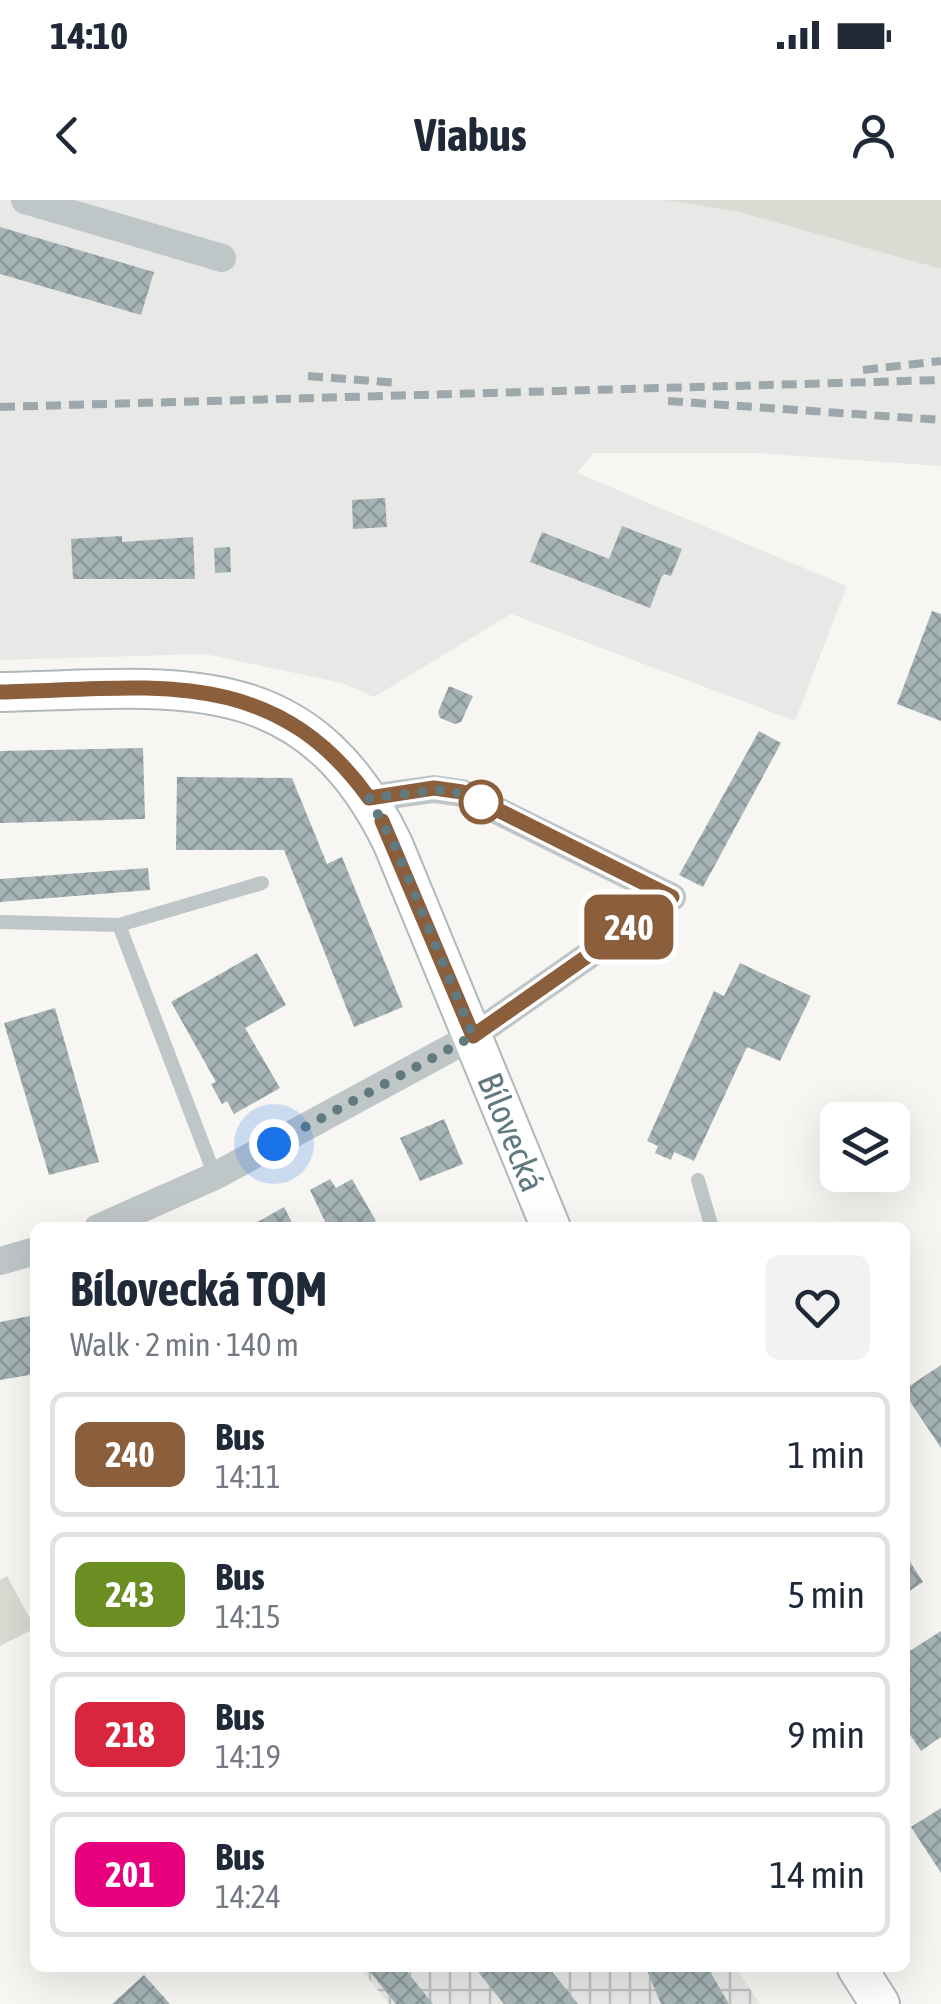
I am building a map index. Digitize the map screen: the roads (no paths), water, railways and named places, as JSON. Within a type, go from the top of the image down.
[{"type":"main road","name":"Bílovecká","points":[[0,692],[177,690],[243,700],[283,716],[320,741],[369,798],[394,844],[549,1222]]},
{"type":"main road","points":[[859,1972],[880,2004]]},
{"type":"street","points":[[25,200],[222,258]]},
{"type":"street","points":[[112,1222],[215,1176],[473,1036],[672,897],[462,792],[434,788],[369,798]]},
{"type":"street","points":[[0,1261],[30,1252]]},
{"type":"lane","points":[[0,922],[119,926],[262,884]]},
{"type":"lane","points":[[119,926],[215,1176]]},
{"type":"lane","points":[[698,1180],[710,1222]]},
{"type":"railway","points":[[863,370],[941,361]]},
{"type":"railway","points":[[308,376],[398,383]]},
{"type":"railway","points":[[0,407],[941,380]]},
{"type":"railway","points":[[668,401],[941,420]]}]
